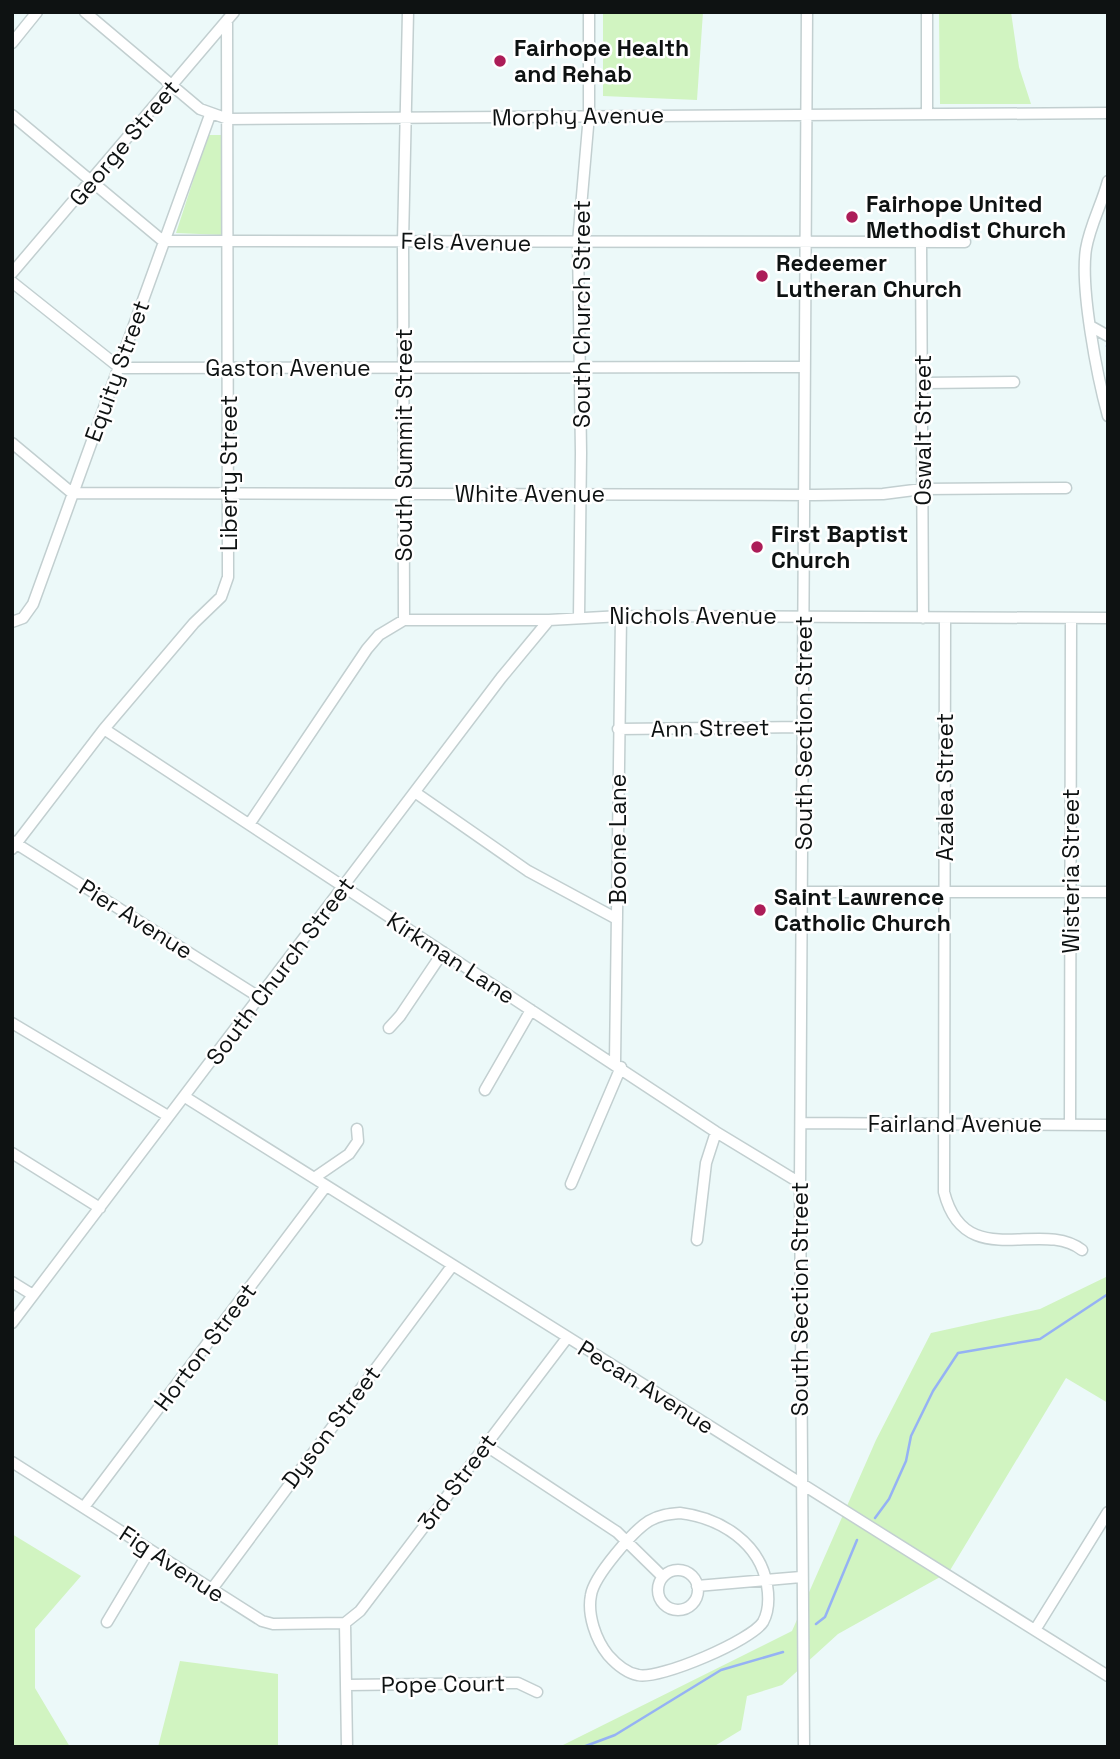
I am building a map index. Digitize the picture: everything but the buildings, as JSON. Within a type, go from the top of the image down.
[{"type":"street","points":[[12,43],[37,12]]},
{"type":"street","name":"Morphy Avenue","points":[[85,12],[209,115],[228,119],[1108,113]]},
{"type":"street","name":"South Summit Street","points":[[404,620],[403,241],[408,12]]},
{"type":"street","name":"South Church Street","points":[[579,617],[578,242],[589,115],[589,12]]},
{"type":"street","name":"South Section Street","points":[[804,1747],[800,1484],[800,1183],[803,1124],[807,12]]},
{"type":"street","points":[[927,12],[927,113]]},
{"type":"street","name":"George Street","points":[[12,273],[231,16]]},
{"type":"street","name":"Liberty Street","points":[[14,845],[104,729],[194,623],[221,597],[229,568],[228,119],[231,16]]},
{"type":"street","points":[[12,115],[163,241]]},
{"type":"street","name":"Equity Street","points":[[15,621],[29,613],[33,604],[209,115]]},
{"type":"street","points":[[1108,181],[1086,252],[1087,292],[1108,416]]},
{"type":"street","name":"Fels Avenue","points":[[163,241],[965,242]]},
{"type":"street","name":"Oswalt Street","points":[[921,242],[924,383],[923,618]]},
{"type":"street","points":[[12,282],[120,368]]},
{"type":"street","points":[[1092,327],[1108,336]]},
{"type":"street","name":"Gaston Avenue","points":[[120,368],[804,367]]},
{"type":"street","points":[[924,383],[1014,382]]},
{"type":"street","points":[[12,443],[72,493]]},
{"type":"street","name":"White Avenue","points":[[72,493],[805,495],[883,494],[922,489],[1066,488]]},
{"type":"street","name":"Nichols Avenue","points":[[404,620],[549,620],[621,616],[1108,618]]},
{"type":"street","name":"Boone Lane","points":[[571,1184],[618,1065],[618,729],[621,616]]},
{"type":"street","name":"Wisteria Street","points":[[1070,1125],[1071,618]]},
{"type":"street","name":"Azalea Street","points":[[945,619],[944,1192],[951,1211],[963,1226],[988,1238],[1066,1241],[1082,1250]]},
{"type":"street","points":[[250,823],[367,649],[379,635],[404,620]]},
{"type":"street","name":"South Church Street","points":[[12,1323],[549,620]]},
{"type":"street","name":"Ann Street","points":[[618,729],[803,727]]},
{"type":"street","name":"Kirkman Lane","points":[[104,729],[716,1132],[800,1183]]},
{"type":"street","points":[[416,793],[528,871],[617,919]]},
{"type":"street","name":"Pier Avenue","points":[[14,845],[259,998]]},
{"type":"street","points":[[803,891],[1108,892]]},
{"type":"street","points":[[389,1028],[443,952]]},
{"type":"street","points":[[485,1090],[531,1010]]},
{"type":"street","points":[[12,1023],[168,1116]]},
{"type":"street","name":"Pecan Avenue","points":[[185,1097],[1108,1676]]},
{"type":"street","name":"Fairland Avenue","points":[[803,1124],[1108,1125]]},
{"type":"street","points":[[314,1178],[349,1154],[358,1141],[357,1129]]},
{"type":"street","points":[[697,1240],[706,1163],[716,1132]]},
{"type":"street","points":[[12,1153],[100,1208]]},
{"type":"street","name":"Horton Street","points":[[84,1507],[326,1186]]},
{"type":"street","name":"Dyson Street","points":[[212,1589],[452,1266]]},
{"type":"street","points":[[12,1282],[33,1295]]},
{"type":"street","name":"3rd Street","points":[[345,1623],[357,1616],[567,1338]]},
{"type":"street","points":[[485,1445],[617,1532],[663,1577]]},
{"type":"street","name":"Fig Avenue","points":[[12,1462],[267,1623],[345,1623]]},
{"type":"street","points":[[1035,1630],[1108,1512]]},
{"type":"street","points":[[680,1513],[702,1517],[726,1529],[753,1550],[762,1564],[766,1580],[767,1608],[757,1629],[660,1674],[636,1675],[617,1665],[597,1635],[590,1608],[593,1587],[626,1542],[647,1522],[663,1515],[680,1513]]},
{"type":"street","points":[[107,1622],[150,1550]]},
{"type":"street","points":[[674,1571],[686,1572],[697,1586],[691,1605],[673,1609],[659,1596],[663,1577],[674,1571]]},
{"type":"street","points":[[697,1586],[801,1577]]},
{"type":"street","points":[[345,1623],[347,1747]]},
{"type":"street","name":"Pope Court","points":[[346,1685],[518,1683],[537,1692]]},
{"type":"green space","points":[[603,12],[703,12],[697,100],[603,96]]},
{"type":"green space","points":[[939,12],[1011,12],[1019,67],[1031,104],[940,104]]},
{"type":"green space","points":[[208,135],[224,135],[223,235],[176,233]]},
{"type":"green space","points":[[1108,1276],[1108,1403],[1066,1378],[949,1572],[838,1634],[782,1685],[747,1696],[741,1730],[713,1747],[559,1747],[792,1631],[876,1440],[931,1333],[1040,1309]]},
{"type":"green space","points":[[12,1534],[81,1576],[35,1629],[35,1688],[70,1747],[12,1747]]},
{"type":"green space","points":[[180,1661],[278,1674],[278,1747],[158,1747]]},
{"type":"waterway","points":[[875,1518],[889,1499],[906,1461],[911,1436],[933,1391],[958,1353],[1040,1339],[1108,1294]]},
{"type":"waterway","points":[[816,1624],[825,1617],[857,1540]]},
{"type":"waterway","points":[[583,1747],[615,1735],[721,1670],[783,1652]]},
{"type":"place","name":"Fairhope Health and Rehab","points":[[500,61]]},
{"type":"place","name":"Fairhope United Methodist Church","points":[[852,217]]},
{"type":"place","name":"Redeemer Lutheran Church","points":[[762,276]]},
{"type":"place","name":"First Baptist Church","points":[[757,547]]},
{"type":"place","name":"Saint Lawrence Catholic Church","points":[[760,910]]}]
